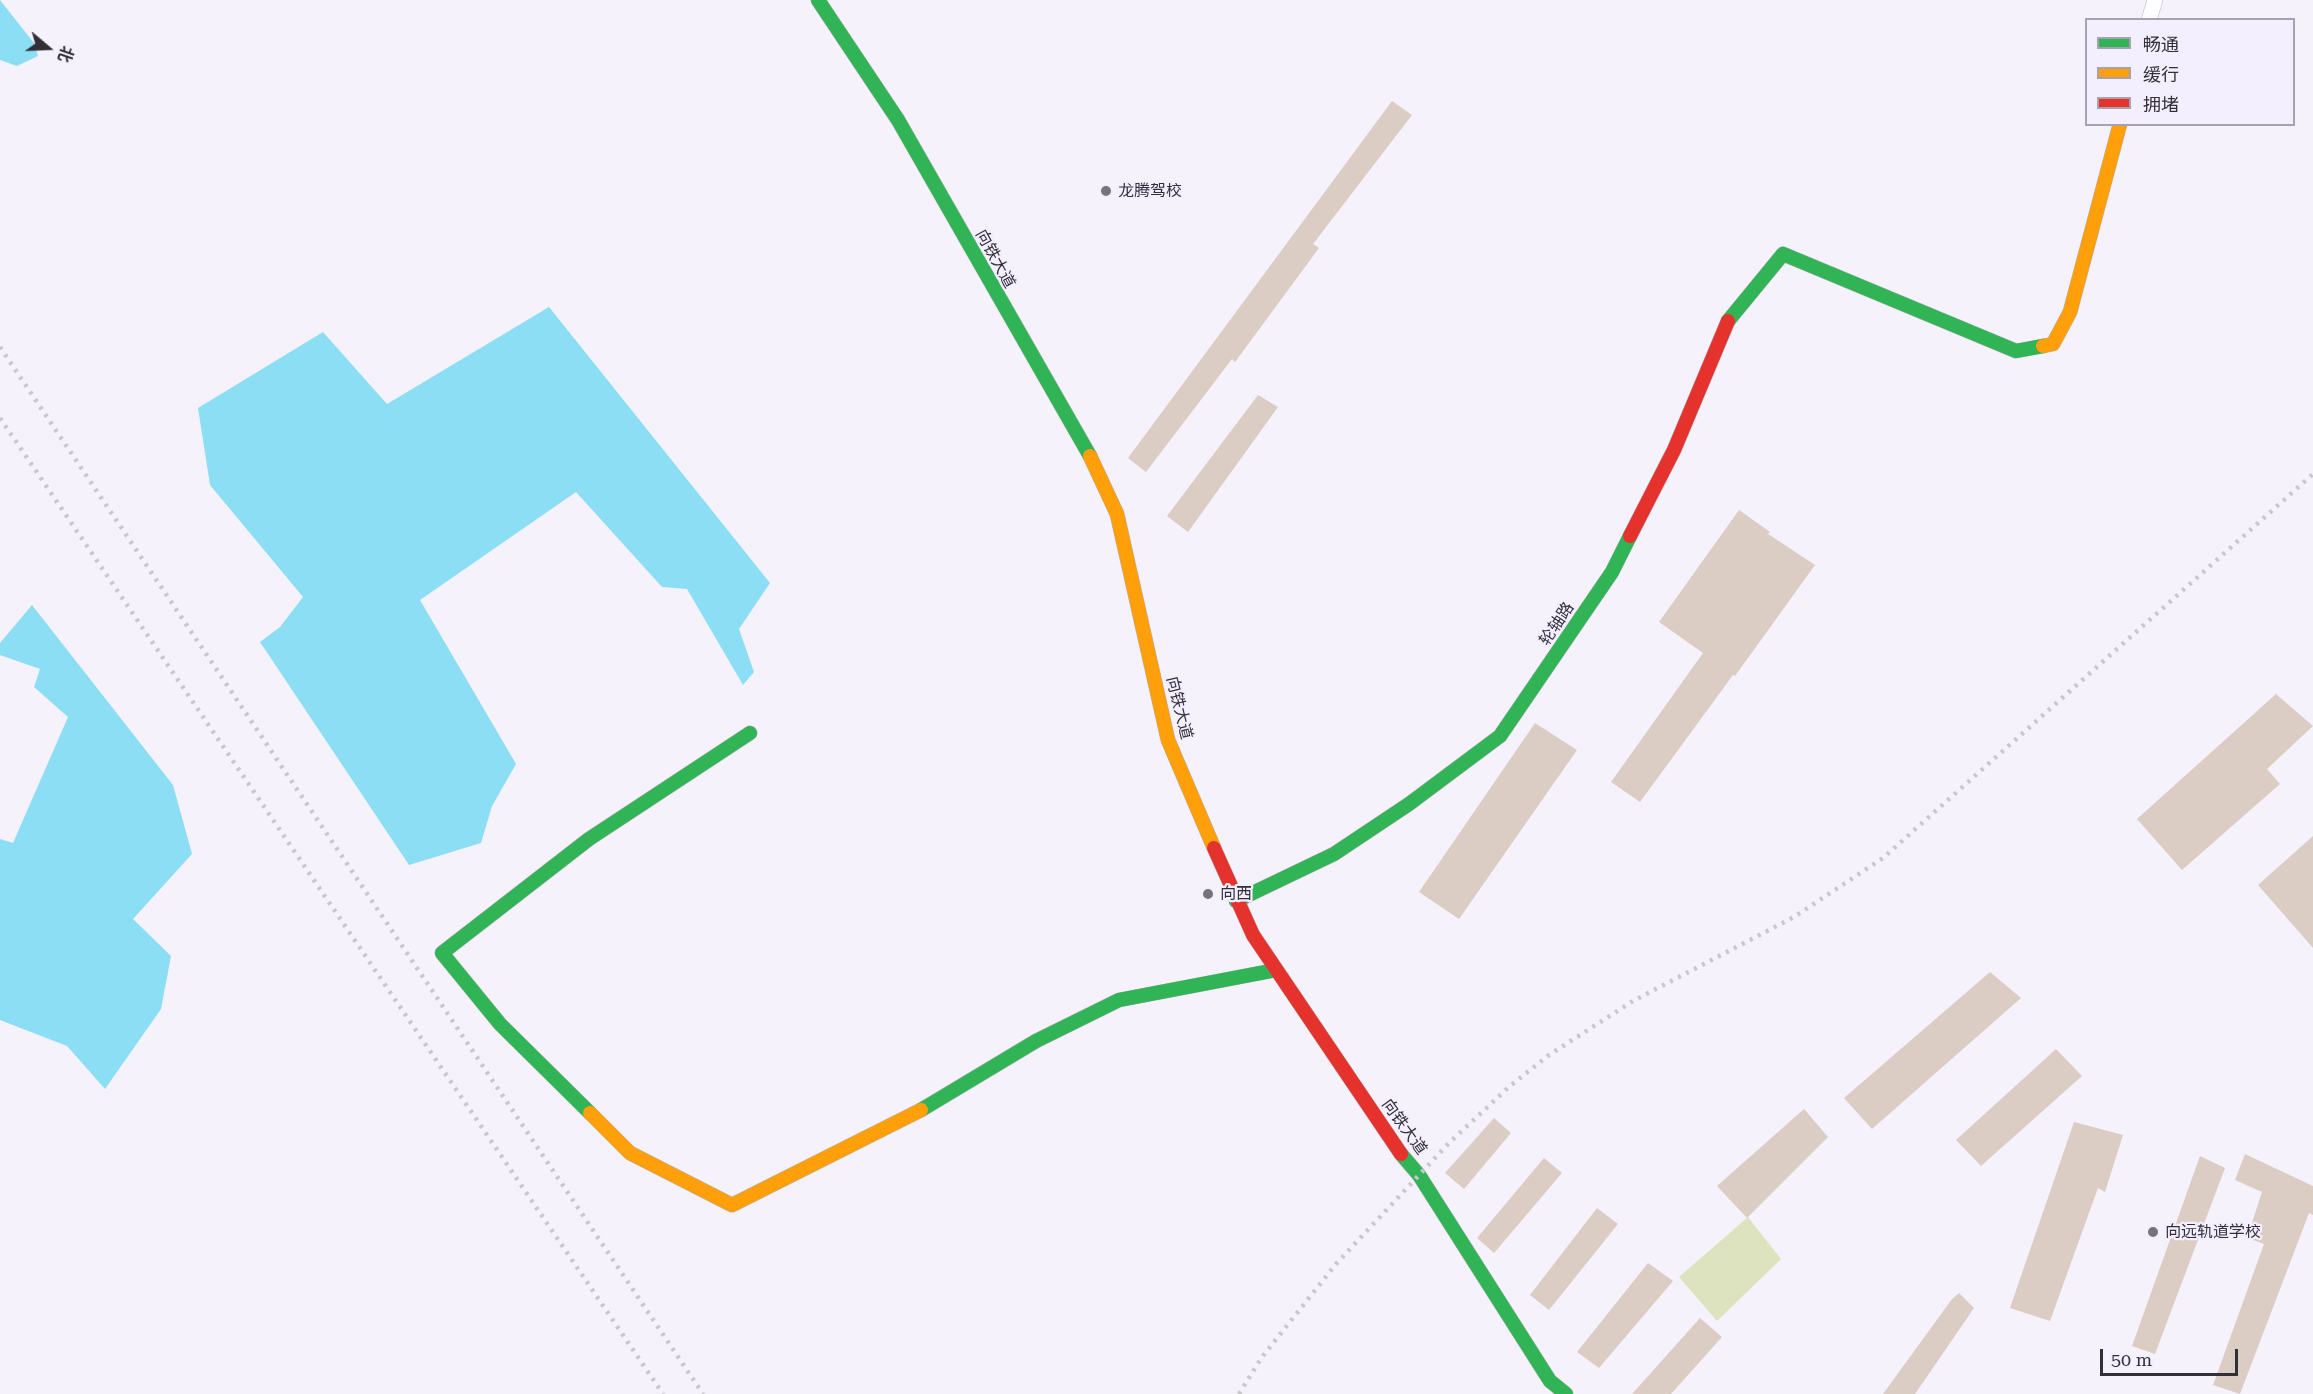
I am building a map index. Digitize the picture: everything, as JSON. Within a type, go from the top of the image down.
[{"type":"street","name":"向铁大道","points":[[818,0],[898,120],[1093,461],[1118,514],[1168,740],[1236,901],[1275,970],[1401,1155],[1419,1175],[1550,1382],[1566,1394]]},
{"type":"street","points":[[2150,18],[2155,0]]},
{"type":"street","name":"轮轴路","points":[[1236,901],[1334,854],[1409,804],[1500,736],[1612,572],[1674,450],[1728,321],[1783,254],[2016,351],[2053,344],[2070,312],[2119,126]]},
{"type":"street","points":[[750,733],[590,839],[442,953],[500,1024],[630,1153],[732,1205],[897,1124],[1036,1041],[1119,1000],[1275,970]]},
{"type":"green space","points":[[1748,1217],[1781,1259],[1717,1321],[1679,1277]]},
{"type":"water","points":[[0,0],[34,43],[38,56],[17,66],[0,60]]},
{"type":"water","points":[[549,307],[770,583],[739,629],[754,672],[743,685],[687,589],[662,587],[576,492],[420,600],[516,764],[492,806],[481,843],[409,865],[260,642],[280,627],[303,597],[210,485],[198,408],[323,332],[387,404]]},
{"type":"water","points":[[32,605],[173,785],[192,854],[133,919],[171,956],[161,1009],[105,1089],[67,1046],[0,1020],[0,839],[13,843],[68,717],[34,687],[40,669],[0,655],[0,643]]},
{"type":"building","points":[[1392,101],[1412,115],[1313,244],[1319,248],[1235,362],[1232,359],[1146,472],[1128,458]]},
{"type":"building","points":[[1258,395],[1278,407],[1188,532],[1167,516]]},
{"type":"building","points":[[1739,510],[1770,532],[1768,534],[1815,565],[1640,802],[1611,782],[1703,653],[1659,622]]},
{"type":"building","points":[[2276,694],[2313,726],[2267,769],[2280,784],[2182,870],[2137,819]]},
{"type":"building","points":[[1535,723],[1577,750],[1459,919],[1419,892]]},
{"type":"building","points":[[2313,836],[2313,948],[2258,885]]},
{"type":"building","points":[[1990,972],[2021,998],[1872,1129],[1844,1098]]},
{"type":"building","points":[[2056,1049],[2082,1076],[1981,1166],[1956,1140]]},
{"type":"building","points":[[1804,1109],[1828,1137],[1747,1218],[1717,1186]]},
{"type":"building","points":[[1494,1118],[1511,1133],[1464,1189],[1445,1173]]},
{"type":"building","points":[[2074,1122],[2123,1135],[2105,1192],[2098,1188],[2050,1321],[2010,1308]]},
{"type":"building","points":[[2245,1154],[2313,1186],[2313,1215],[2309,1213],[2240,1394],[2213,1385],[2264,1244],[2247,1238],[2262,1192],[2235,1180]]},
{"type":"building","points":[[2200,1156],[2225,1168],[2155,1354],[2132,1346]]},
{"type":"building","points":[[1544,1158],[1562,1173],[1494,1253],[1477,1238]]},
{"type":"building","points":[[1597,1208],[1618,1224],[1549,1310],[1530,1295]]},
{"type":"building","points":[[1648,1263],[1673,1281],[1599,1368],[1577,1352]]},
{"type":"building","points":[[1959,1293],[1974,1308],[1915,1394],[1883,1394],[1952,1299]]},
{"type":"building","points":[[1700,1318],[1722,1337],[1671,1394],[1632,1394]]},
{"type":"railway","points":[[0,347],[703,1394]]},
{"type":"railway","points":[[0,418],[663,1394]]},
{"type":"railway","points":[[1239,1394],[1262,1357],[1336,1264],[1449,1143],[1510,1086],[1549,1055],[1633,1001],[1794,917],[1883,858],[2313,474]]},
{"type":"traffic: fast","points":[[818,0],[898,120],[1090,456]]},
{"type":"traffic: fast","points":[[1728,321],[1783,254],[2016,351],[2043,346]]},
{"type":"traffic: fast","points":[[1236,901],[1334,854],[1409,804],[1500,736],[1612,572],[1630,536]]},
{"type":"traffic: fast","points":[[590,1113],[500,1024],[442,953],[589,839],[750,733]]},
{"type":"traffic: fast","points":[[921,1110],[1036,1041],[1119,1000],[1276,970]]},
{"type":"traffic: fast","points":[[1401,1154],[1419,1175],[1550,1381],[1566,1394]]},
{"type":"traffic: slow","points":[[2043,346],[2053,344],[2070,312],[2119,126]]},
{"type":"traffic: slow","points":[[1090,456],[1117,514],[1168,740],[1214,848]]},
{"type":"traffic: slow","points":[[590,1113],[630,1153],[732,1205],[921,1110]]},
{"type":"traffic: jam","points":[[1630,536],[1674,450],[1728,321]]},
{"type":"traffic: jam","points":[[1214,848],[1253,935],[1401,1154]]},
{"type":"place","name":"龙腾驾校","points":[[1106,191]]},
{"type":"place","name":"向西","points":[[1208,894]]},
{"type":"place","name":"向远轨道学校","points":[[2153,1232]]}]
